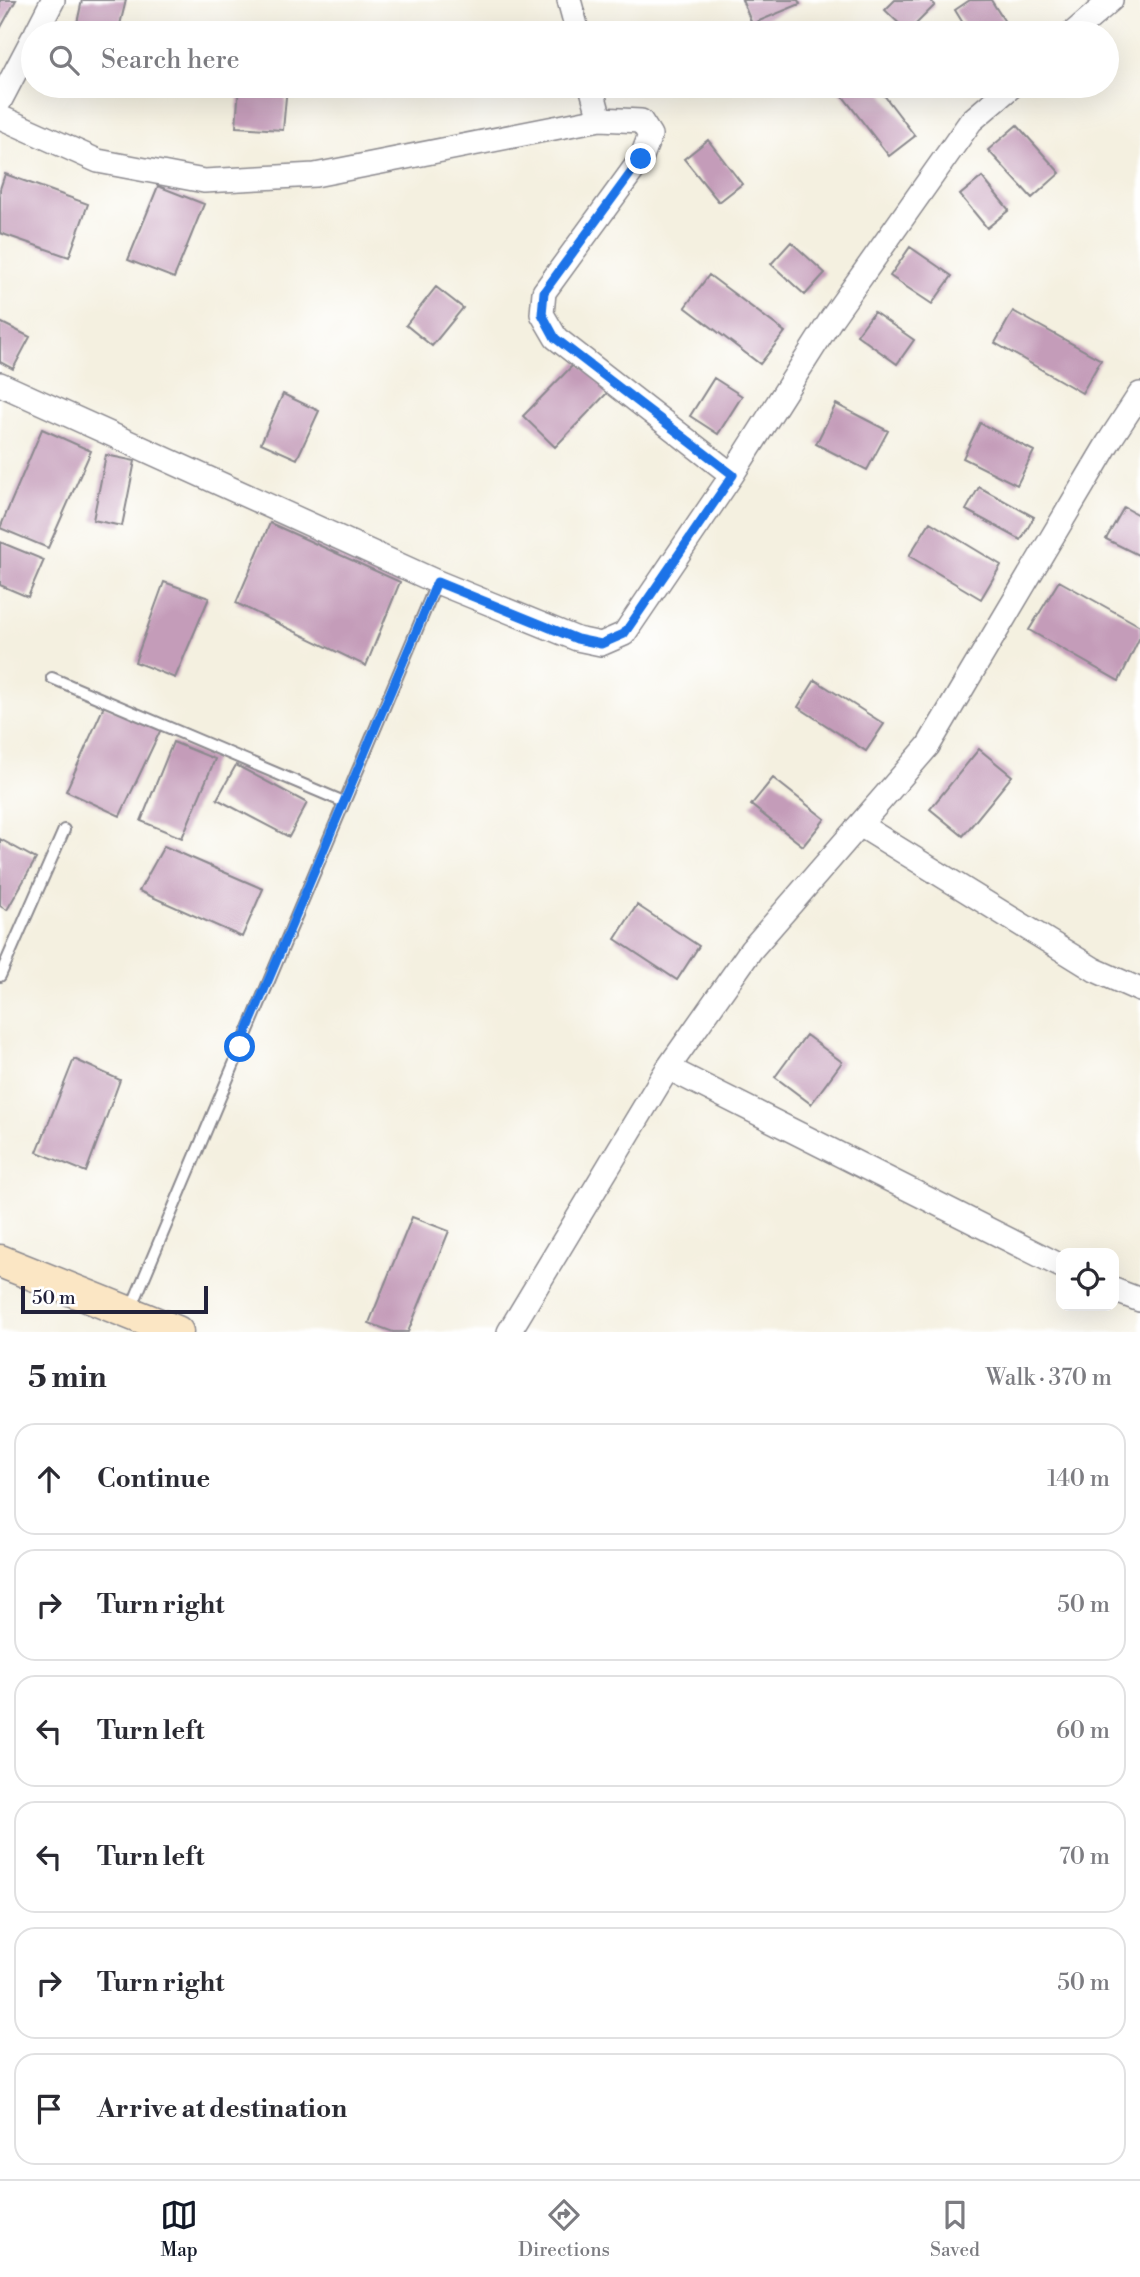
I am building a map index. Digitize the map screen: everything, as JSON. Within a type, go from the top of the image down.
[{"type":"main road","points":[[0,1261],[177,1332]]},
{"type":"street","points":[[42,21],[53,0]]},
{"type":"street","points":[[569,0],[575,21]]},
{"type":"street","points":[[1087,21],[1111,0]]},
{"type":"street","points":[[0,101],[21,60]]},
{"type":"street","points":[[594,98],[600,119]]},
{"type":"street","points":[[0,384],[437,582],[577,639],[601,644],[624,634],[733,475],[832,318],[971,121],[998,98]]},
{"type":"street","points":[[0,117],[98,161],[204,181],[315,175],[600,119],[641,121],[650,135],[641,159],[544,292],[542,314],[555,338],[733,475]]},
{"type":"street","points":[[509,1332],[668,1068],[751,950],[928,746],[1108,443],[1140,394]]},
{"type":"street","points":[[860,825],[1095,970],[1140,990]]},
{"type":"street","points":[[668,1068],[1056,1263]]},
{"type":"street","points":[[1119,1292],[1140,1300]]},
{"type":"lane","points":[[129,1313],[437,582]]},
{"type":"lane","points":[[52,678],[344,802]]},
{"type":"lane","points":[[0,976],[64,830]]},
{"type":"building","points":[[0,0],[16,0],[0,29]]},
{"type":"building","points":[[82,0],[126,0],[121,21],[78,21]]},
{"type":"building","points":[[742,0],[798,0],[800,4],[759,21],[751,21]]},
{"type":"building","points":[[895,0],[930,0],[935,5],[919,21],[896,21],[885,10]]},
{"type":"building","points":[[970,0],[991,0],[1004,21],[962,21],[955,10]]},
{"type":"building","points":[[238,98],[286,98],[283,130],[236,127]]},
{"type":"building","points":[[844,98],[886,98],[915,136],[889,156]]},
{"type":"building","points":[[1017,125],[1060,173],[1032,198],[988,150]]},
{"type":"building","points":[[708,140],[742,184],[719,202],[684,159]]},
{"type":"building","points":[[5,174],[88,204],[69,257],[0,233],[0,189]]},
{"type":"building","points":[[982,177],[1009,210],[987,228],[960,195]]},
{"type":"building","points":[[158,186],[204,204],[174,278],[128,260]]},
{"type":"building","points":[[791,242],[825,273],[805,295],[771,264]]},
{"type":"building","points":[[910,247],[952,276],[932,304],[890,276]]},
{"type":"building","points":[[709,275],[785,332],[760,364],[685,307]]},
{"type":"building","points":[[436,287],[463,308],[432,346],[406,325]]},
{"type":"building","points":[[1013,311],[1101,360],[1082,393],[995,343]]},
{"type":"building","points":[[874,312],[914,340],[897,364],[857,335]]},
{"type":"building","points":[[0,322],[30,337],[13,369],[0,362]]},
{"type":"building","points":[[577,361],[609,391],[555,447],[523,416]]},
{"type":"building","points":[[714,378],[742,396],[718,434],[690,416]]},
{"type":"building","points":[[283,394],[319,411],[297,459],[261,443]]},
{"type":"building","points":[[836,404],[888,431],[867,470],[816,444]]},
{"type":"building","points":[[980,423],[1034,451],[1017,485],[963,458]]},
{"type":"building","points":[[42,429],[91,451],[48,548],[0,528]]},
{"type":"building","points":[[106,455],[135,461],[122,526],[93,520]]},
{"type":"building","points":[[979,487],[1034,517],[1021,540],[966,510]]},
{"type":"building","points":[[1124,507],[1140,516],[1140,556],[1106,539]]},
{"type":"building","points":[[930,522],[1001,565],[981,599],[909,556]]},
{"type":"building","points":[[270,523],[400,582],[366,666],[236,603]]},
{"type":"building","points":[[0,542],[44,560],[28,597],[0,585]]},
{"type":"building","points":[[1059,581],[1140,626],[1140,637],[1119,681],[1029,630]]},
{"type":"building","points":[[164,582],[209,598],[175,678],[135,662]]},
{"type":"building","points":[[815,680],[884,724],[866,751],[798,707]]},
{"type":"building","points":[[104,706],[162,727],[120,816],[66,791]]},
{"type":"building","points":[[173,742],[215,759],[182,838],[141,821]]},
{"type":"building","points":[[979,749],[1012,776],[963,836],[930,809]]},
{"type":"building","points":[[236,765],[307,803],[289,837],[217,799]]},
{"type":"building","points":[[773,778],[825,819],[803,846],[751,805]]},
{"type":"building","points":[[0,839],[36,859],[7,910],[0,906]]},
{"type":"building","points":[[164,846],[263,889],[242,937],[139,891]]},
{"type":"building","points":[[637,905],[699,946],[677,980],[615,939]]},
{"type":"building","points":[[806,1035],[842,1062],[811,1104],[775,1077]]},
{"type":"building","points":[[74,1059],[120,1080],[86,1172],[37,1152]]},
{"type":"building","points":[[412,1217],[449,1231],[408,1332],[393,1332],[369,1323]]},
{"type":"route","points":[[240,1047],[437,582],[577,639],[601,644],[624,634],[733,475],[555,338],[542,314],[544,292],[641,159]]}]
